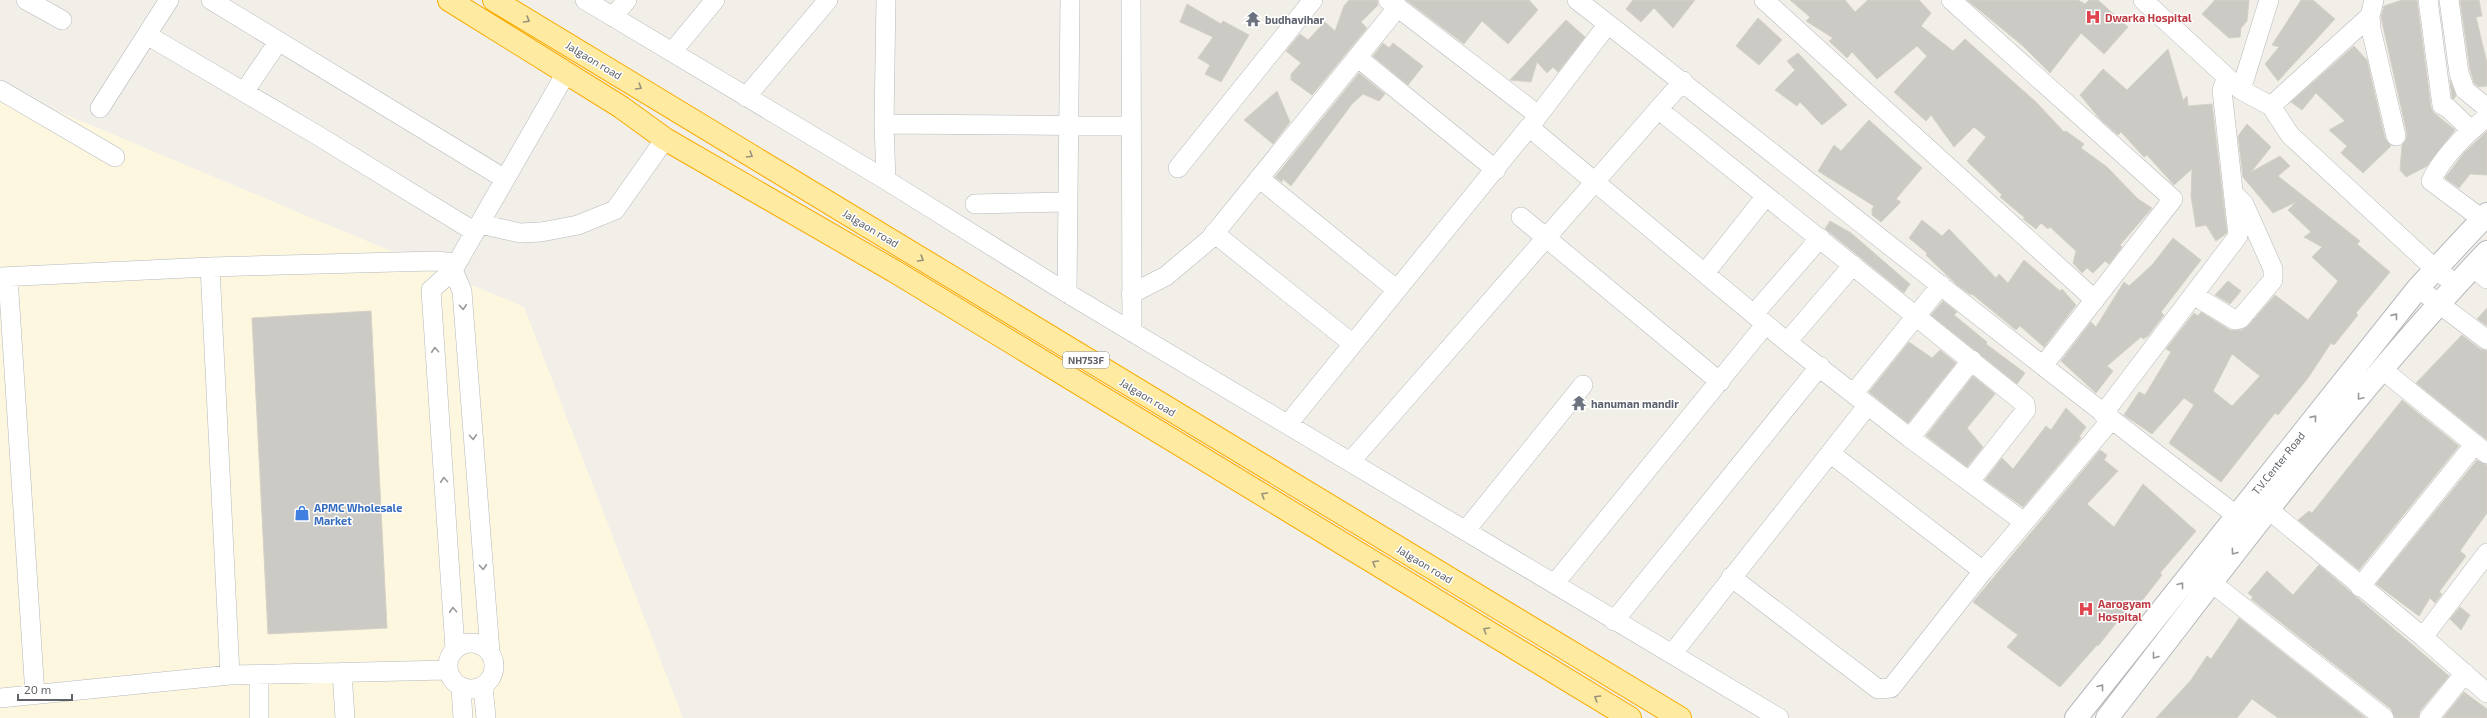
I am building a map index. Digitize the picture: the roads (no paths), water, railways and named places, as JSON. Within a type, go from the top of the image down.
[{"type":"highway","name":"NH753F","points":[[449,0],[621,107],[665,139],[894,272],[1630,718]]},
{"type":"highway","name":"Jalgaon road","points":[[494,0],[1680,718]]},
{"type":"street","points":[[26,0],[62,20]]},
{"type":"street","points":[[100,108],[169,0]]},
{"type":"street","points":[[211,0],[505,179]]},
{"type":"street","points":[[585,0],[886,180],[1067,293],[1351,461],[1555,583],[1614,621],[1779,718]]},
{"type":"street","points":[[613,17],[627,0]]},
{"type":"street","points":[[672,52],[715,0]]},
{"type":"street","points":[[746,97],[828,0]]},
{"type":"street","points":[[886,0],[884,124],[886,180]]},
{"type":"street","points":[[1067,293],[1070,0]]},
{"type":"street","points":[[1132,0],[1132,332]]},
{"type":"street","points":[[1178,168],[1313,0]]},
{"type":"street","points":[[1578,0],[2107,417],[2252,511],[2360,587],[2423,637],[2465,673],[2484,686]]},
{"type":"street","points":[[1764,0],[2095,300]]},
{"type":"street","points":[[1951,0],[2173,199],[2043,366]]},
{"type":"street","points":[[2143,0],[2242,90],[2271,106],[2290,135],[2435,268],[2457,285]]},
{"type":"street","points":[[2242,90],[2250,57],[2269,0]]},
{"type":"street","points":[[2428,0],[2442,105],[2448,108],[2471,130]]},
{"type":"street","points":[[2449,0],[2459,73],[2463,85],[2465,90],[2487,108]]},
{"type":"street","points":[[1132,294],[1166,276],[1188,259],[1214,233],[1357,57],[1393,4],[1533,121],[1594,181],[1786,342],[1820,366],[1910,438],[2024,522]]},
{"type":"street","points":[[2271,106],[2372,8]]},
{"type":"street","points":[[2372,8],[2371,29],[2396,136]]},
{"type":"street","points":[[1288,424],[1496,170],[1608,24]]},
{"type":"street","points":[[147,35],[478,228],[520,233],[541,232],[578,225],[615,210],[665,139]]},
{"type":"street","points":[[244,92],[278,42]]},
{"type":"street","points":[[1357,57],[1496,170]]},
{"type":"street","points":[[455,649],[431,290],[455,267],[566,73]]},
{"type":"street","points":[[1732,577],[1878,689],[1884,690],[1891,688],[2107,417],[2193,295],[2238,236],[2222,90],[2228,77]]},
{"type":"street","points":[[1351,461],[1594,181],[1683,82]]},
{"type":"street","points":[[0,90],[115,157]]},
{"type":"street","points":[[1658,109],[1972,360],[2027,407],[1970,481]]},
{"type":"street","points":[[2484,217],[2431,181],[2436,170],[2471,130],[2487,117]]},
{"type":"street","points":[[884,124],[1131,126]]},
{"type":"street","points":[[1259,178],[1397,290]]},
{"type":"street","points":[[2193,295],[2235,320],[2240,318],[2273,280],[2273,269],[2244,204],[2233,194]]},
{"type":"street","points":[[1705,273],[1766,196]]},
{"type":"street","points":[[975,204],[1068,202]]},
{"type":"street","points":[[1521,217],[1546,236],[1720,382]]},
{"type":"street","name":"T.V.Center Road","points":[[2107,718],[2212,582],[2252,511],[2418,288],[2484,217]]},
{"type":"street","points":[[1214,233],[1353,344]]},
{"type":"street","points":[[1555,583],[1720,382],[1760,319],[1820,238]]},
{"type":"street","points":[[35,694],[4,277],[210,267],[435,262],[455,267]]},
{"type":"street","points":[[1786,342],[1853,265]]},
{"type":"street","name":"T.V.Center Road","points":[[2076,718],[2252,511],[2383,370],[2439,303],[2457,285],[2482,266]]},
{"type":"street","points":[[210,267],[230,675]]},
{"type":"street","points":[[455,267],[462,291],[490,652],[494,666],[493,674],[484,686],[486,718]]},
{"type":"street","points":[[1672,654],[1830,453],[1861,399],[1917,316],[1941,285]]},
{"type":"street","points":[[2418,288],[2487,340]]},
{"type":"street","points":[[1910,438],[1972,360]]},
{"type":"street","points":[[1614,621],[1820,366]]},
{"type":"street","points":[[2360,587],[2481,449],[2383,370]]},
{"type":"street","points":[[1466,530],[1583,385]]},
{"type":"street","points":[[1830,453],[1983,571]]},
{"type":"street","points":[[2423,637],[2487,553]]},
{"type":"street","points":[[2212,582],[2384,718]]},
{"type":"street","points":[[484,686],[469,689],[461,688],[450,677],[447,670],[450,655],[455,649],[470,643],[484,647],[490,652]]},
{"type":"street","points":[[0,698],[230,675],[447,670]]},
{"type":"street","points":[[342,672],[345,718]]},
{"type":"street","points":[[2429,718],[2465,673]]},
{"type":"street","points":[[259,674],[259,718]]},
{"type":"street","points":[[461,688],[463,718]]},
{"type":"place","name":"Dwarka Hospital","points":[[2093,17]]},
{"type":"place","name":"budhavihar","points":[[1253,19]]},
{"type":"place","name":"hanuman mandir","points":[[1579,403]]},
{"type":"place","name":"APMC Wholesale Market","points":[[302,513]]},
{"type":"place","name":"Aarogyam Hospital","points":[[2086,609]]}]
